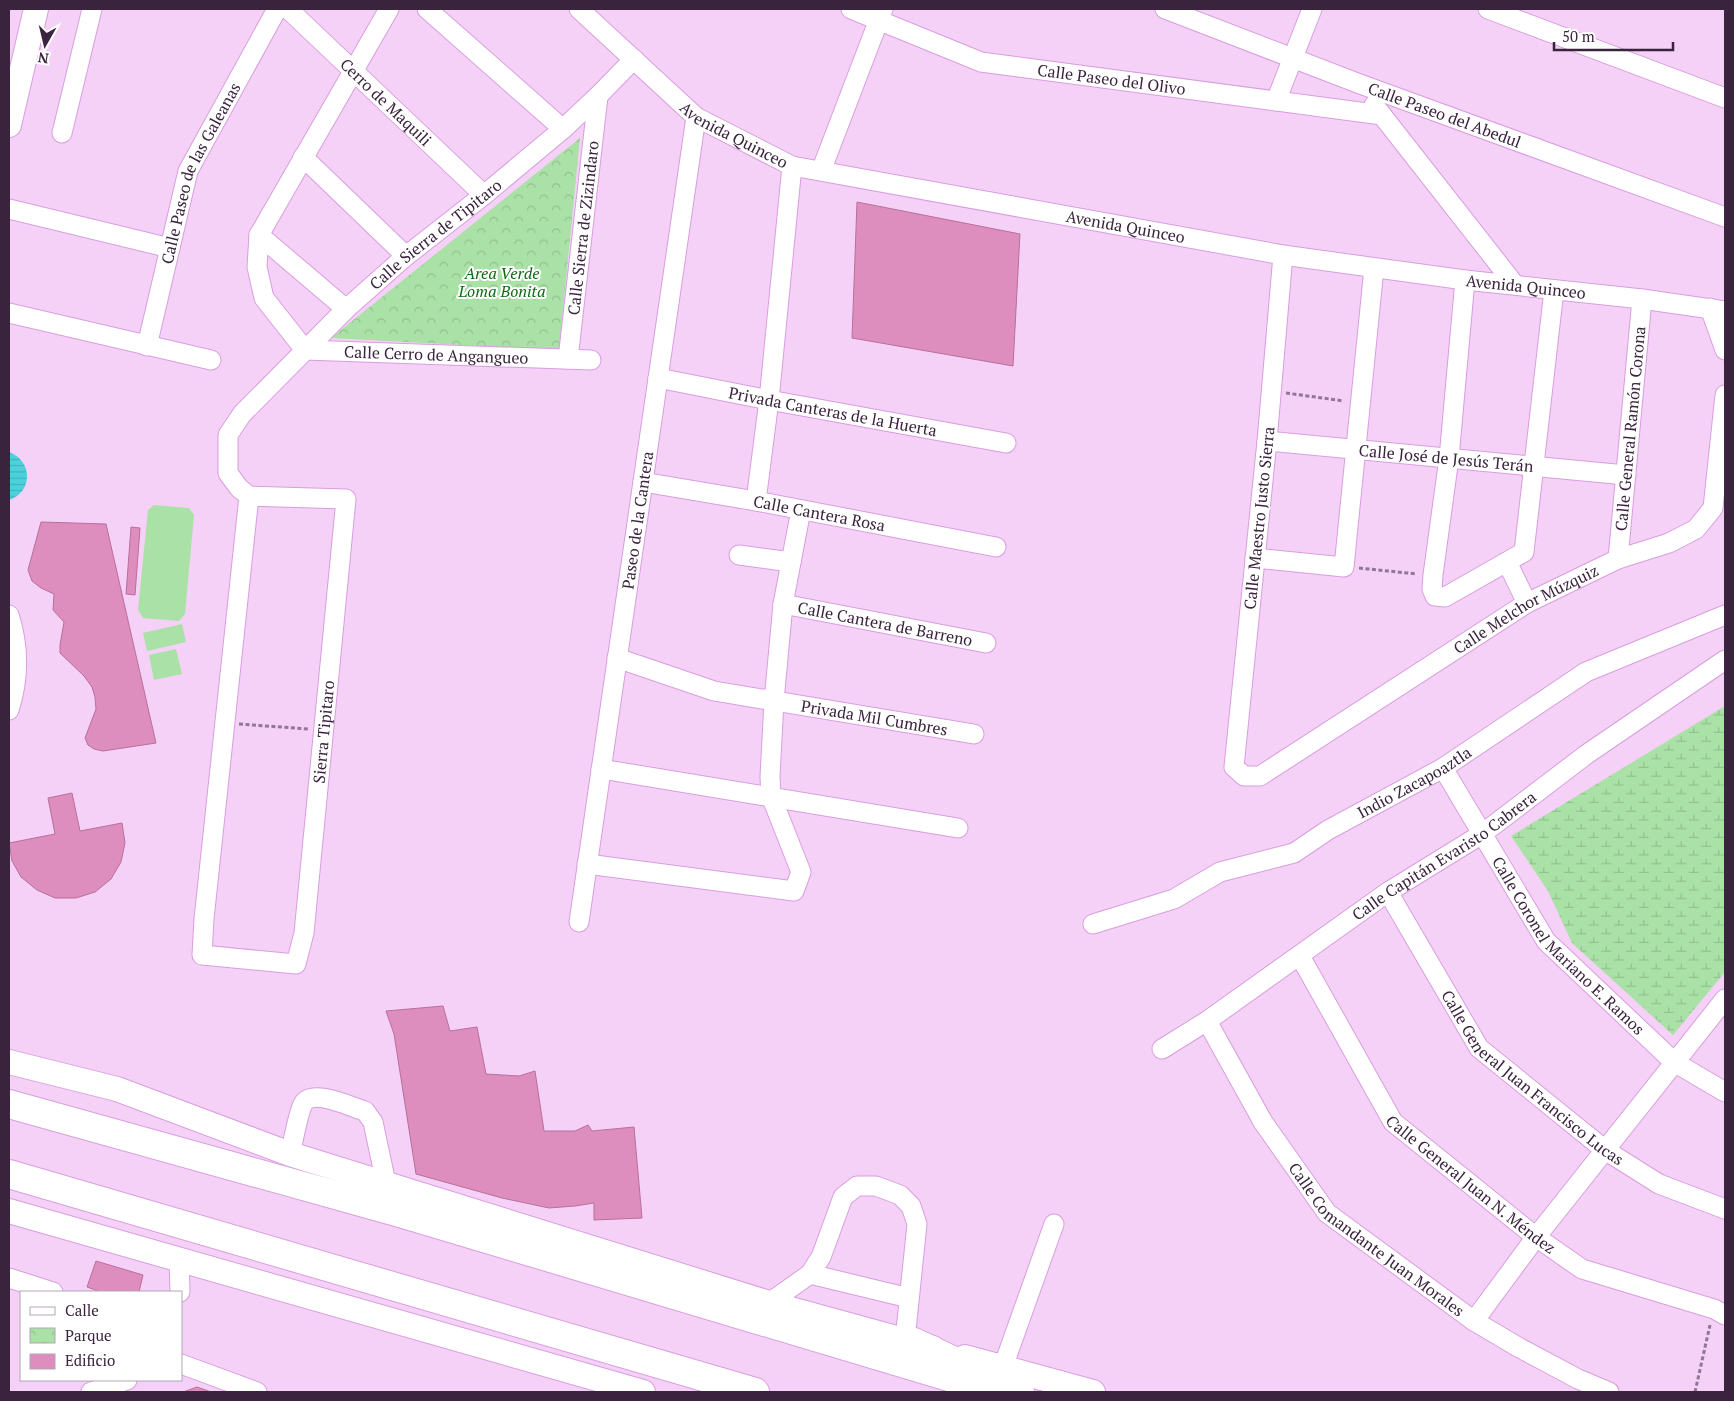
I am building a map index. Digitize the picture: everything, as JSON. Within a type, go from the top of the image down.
[{"type":"highway","points":[[9,1104],[1001,1380]]},
{"type":"highway","points":[[9,1174],[755,1392]]},
{"type":"highway","points":[[909,1341],[1020,1392]]},
{"type":"main road","points":[[9,124],[36,9]]},
{"type":"main road","points":[[9,1057],[117,1089],[290,1154],[769,1303],[909,1341],[1001,1380],[1093,1392]]},
{"type":"main road","points":[[9,1062],[117,1089]]},
{"type":"main road","points":[[9,1211],[643,1392]]},
{"type":"street","points":[[62,133],[92,9]]},
{"type":"street","name":"Calle Paseo de las Galeanas","points":[[147,346],[188,171],[277,9]]},
{"type":"street","name":"Cerro de Maquili","points":[[288,9],[484,195]]},
{"type":"street","points":[[305,350],[264,298],[257,267],[259,235],[389,9]]},
{"type":"street","points":[[426,9],[563,128]]},
{"type":"street","name":"Avenida Quinceo","points":[[579,9],[696,117],[792,166],[1283,255],[1465,280],[1642,299],[1718,310]]},
{"type":"street","name":"Calle Paseo del Olivo","points":[[851,9],[881,14],[982,62],[1382,115]]},
{"type":"street","name":"Calle Paseo del Abedul","points":[[1165,9],[1360,84],[1725,217]]},
{"type":"street","points":[[1276,101],[1312,9]]},
{"type":"street","points":[[1488,9],[1725,98]]},
{"type":"street","points":[[821,171],[881,14]]},
{"type":"street","name":"Calle Sierra de Tipitaro","points":[[249,496],[239,488],[228,473],[228,435],[242,414],[346,309],[406,256],[484,195],[563,128],[634,59]]},
{"type":"street","points":[[1360,84],[1382,115],[1515,285]]},
{"type":"street","name":"Calle Sierra de Zizindaro","points":[[568,359],[598,96]]},
{"type":"street","name":"Paseo de la Cantera","points":[[578,922],[696,117]]},
{"type":"street","points":[[303,157],[406,256]]},
{"type":"street","points":[[756,501],[769,400],[792,166]]},
{"type":"street","points":[[9,209],[170,248]]},
{"type":"street","points":[[259,235],[346,309]]},
{"type":"street","name":"Calle Maestro Justo Sierra","points":[[1244,776],[1234,767],[1272,392],[1283,255]]},
{"type":"street","points":[[1255,558],[1344,567],[1374,268]]},
{"type":"street","points":[[1465,280],[1449,458],[1432,575],[1432,589],[1435,596],[1445,597],[1524,552],[1554,290]]},
{"type":"street","name":"Calle General Ramón Corona","points":[[1618,559],[1642,299]]},
{"type":"street","points":[[1718,310],[1725,350]]},
{"type":"street","points":[[9,313],[211,360]]},
{"type":"street","name":"Calle Cerro de Angangueo","points":[[305,350],[590,360]]},
{"type":"street","name":"Privada Canteras de la Huerta","points":[[658,378],[769,400],[1006,442]]},
{"type":"street","name":"Calle Melchor Múzquiz","points":[[1244,776],[1260,776],[1527,603],[1618,559],[1669,543],[1696,529],[1713,508],[1725,395]]},
{"type":"street","name":"Calle José de Jesús Terán","points":[[1267,441],[1626,475]]},
{"type":"street","name":"Calle Cantera Rosa","points":[[643,482],[756,501],[996,547]]},
{"type":"street","points":[[225,723],[249,496]]},
{"type":"street","name":"Sierra Tipitaro","points":[[225,723],[204,919],[202,955],[296,964],[304,933],[346,499],[249,496]]},
{"type":"street","points":[[587,864],[794,891],[801,872],[771,796],[770,777],[774,701],[784,604],[801,510]]},
{"type":"street","points":[[739,555],[791,562]]},
{"type":"street","points":[[1507,562],[1527,603]]},
{"type":"street","name":"Calle Cantera de Barreno","points":[[784,604],[986,643]]},
{"type":"street","points":[[9,615],[12,624],[14,695],[9,710]]},
{"type":"street","name":"Indio Zacapoaztla","points":[[1093,924],[1174,899],[1220,872],[1294,853],[1328,830],[1444,768],[1586,672],[1725,615]]},
{"type":"street","name":"Privada Mil Cumbres","points":[[617,658],[714,691],[974,734]]},
{"type":"street","name":"Calle Capitán Evaristo Cabrera","points":[[1162,1050],[1300,956],[1388,892],[1482,834],[1587,754],[1725,660]]},
{"type":"street","name":"Calle Coronel Mariano E. Ramos","points":[[1444,768],[1546,941],[1674,1062],[1725,1092]]},
{"type":"street","points":[[601,769],[958,828]]},
{"type":"street","name":"Calle General Juan Francisco Lucas","points":[[1388,892],[1479,1048],[1605,1150],[1659,1184],[1725,1209]]},
{"type":"street","name":"Calle General Juan N. Méndez","points":[[1300,956],[1393,1122],[1536,1237],[1582,1269],[1720,1312]]},
{"type":"street","points":[[1474,1321],[1536,1237],[1725,999]]},
{"type":"street","name":"Calle Comandante Juan Morales","points":[[1207,1021],[1263,1122],[1327,1213],[1474,1321],[1518,1347],[1576,1386],[1609,1392]]},
{"type":"street","points":[[290,1154],[303,1104],[311,1097],[321,1097],[365,1111],[370,1116],[373,1122],[386,1184]]},
{"type":"street","points":[[769,1303],[810,1274],[821,1257],[843,1197],[856,1186],[876,1186],[900,1195],[911,1206],[917,1224],[909,1298],[909,1341]]},
{"type":"street","points":[[1001,1380],[1054,1224]]},
{"type":"street","points":[[179,1260],[180,1291]]},
{"type":"street","points":[[810,1274],[909,1298]]},
{"type":"street","points":[[9,1278],[51,1291]]},
{"type":"street","points":[[182,1364],[257,1392]]},
{"type":"street","points":[[91,1392],[124,1381]]},
{"type":"path","points":[[1272,392],[1360,403]]},
{"type":"path","points":[[1344,567],[1432,575]]},
{"type":"path","points":[[225,723],[324,730]]},
{"type":"path","points":[[1695,1392],[1720,1312]]},
{"type":"green space","name":"Area Verde Loma Bonita","points":[[580,138],[559,350],[331,338]]},
{"type":"green space","points":[[154,505],[189,508],[194,515],[185,614],[179,621],[143,618],[138,610],[148,510]]},
{"type":"green space","points":[[182,624],[186,642],[147,651],[143,633]]},
{"type":"green space","points":[[176,649],[182,674],[154,680],[149,655]]},
{"type":"green space","points":[[1725,706],[1725,972],[1673,1035],[1572,943],[1548,891],[1511,836]]},
{"type":"shaded area","points":[[9,452],[17,456],[22,462],[27,476],[26,484],[22,490],[17,496],[9,500]]},
{"type":"building","points":[[857,202],[1020,234],[1013,366],[852,338]]},
{"type":"building","points":[[41,522],[106,524],[156,743],[103,751],[88,745],[85,738],[96,709],[92,687],[84,676],[60,653],[64,622],[53,610],[54,594],[32,581],[28,570]]},
{"type":"building","points":[[131,527],[140,528],[135,595],[126,594]]},
{"type":"building","points":[[72,793],[80,831],[122,823],[125,843],[121,862],[111,879],[95,892],[76,898],[55,898],[37,890],[21,877],[12,861],[9,843],[55,834],[48,798]]},
{"type":"building","points":[[443,1006],[450,1031],[477,1027],[486,1074],[519,1076],[535,1071],[544,1131],[575,1131],[588,1125],[592,1131],[634,1127],[642,1218],[594,1220],[594,1203],[549,1208],[502,1198],[416,1174],[394,1034],[386,1011]]},
{"type":"building","points":[[96,1261],[143,1275],[139,1291],[98,1291],[87,1287]]},
{"type":"building","points":[[197,1387],[211,1392],[183,1392]]}]
